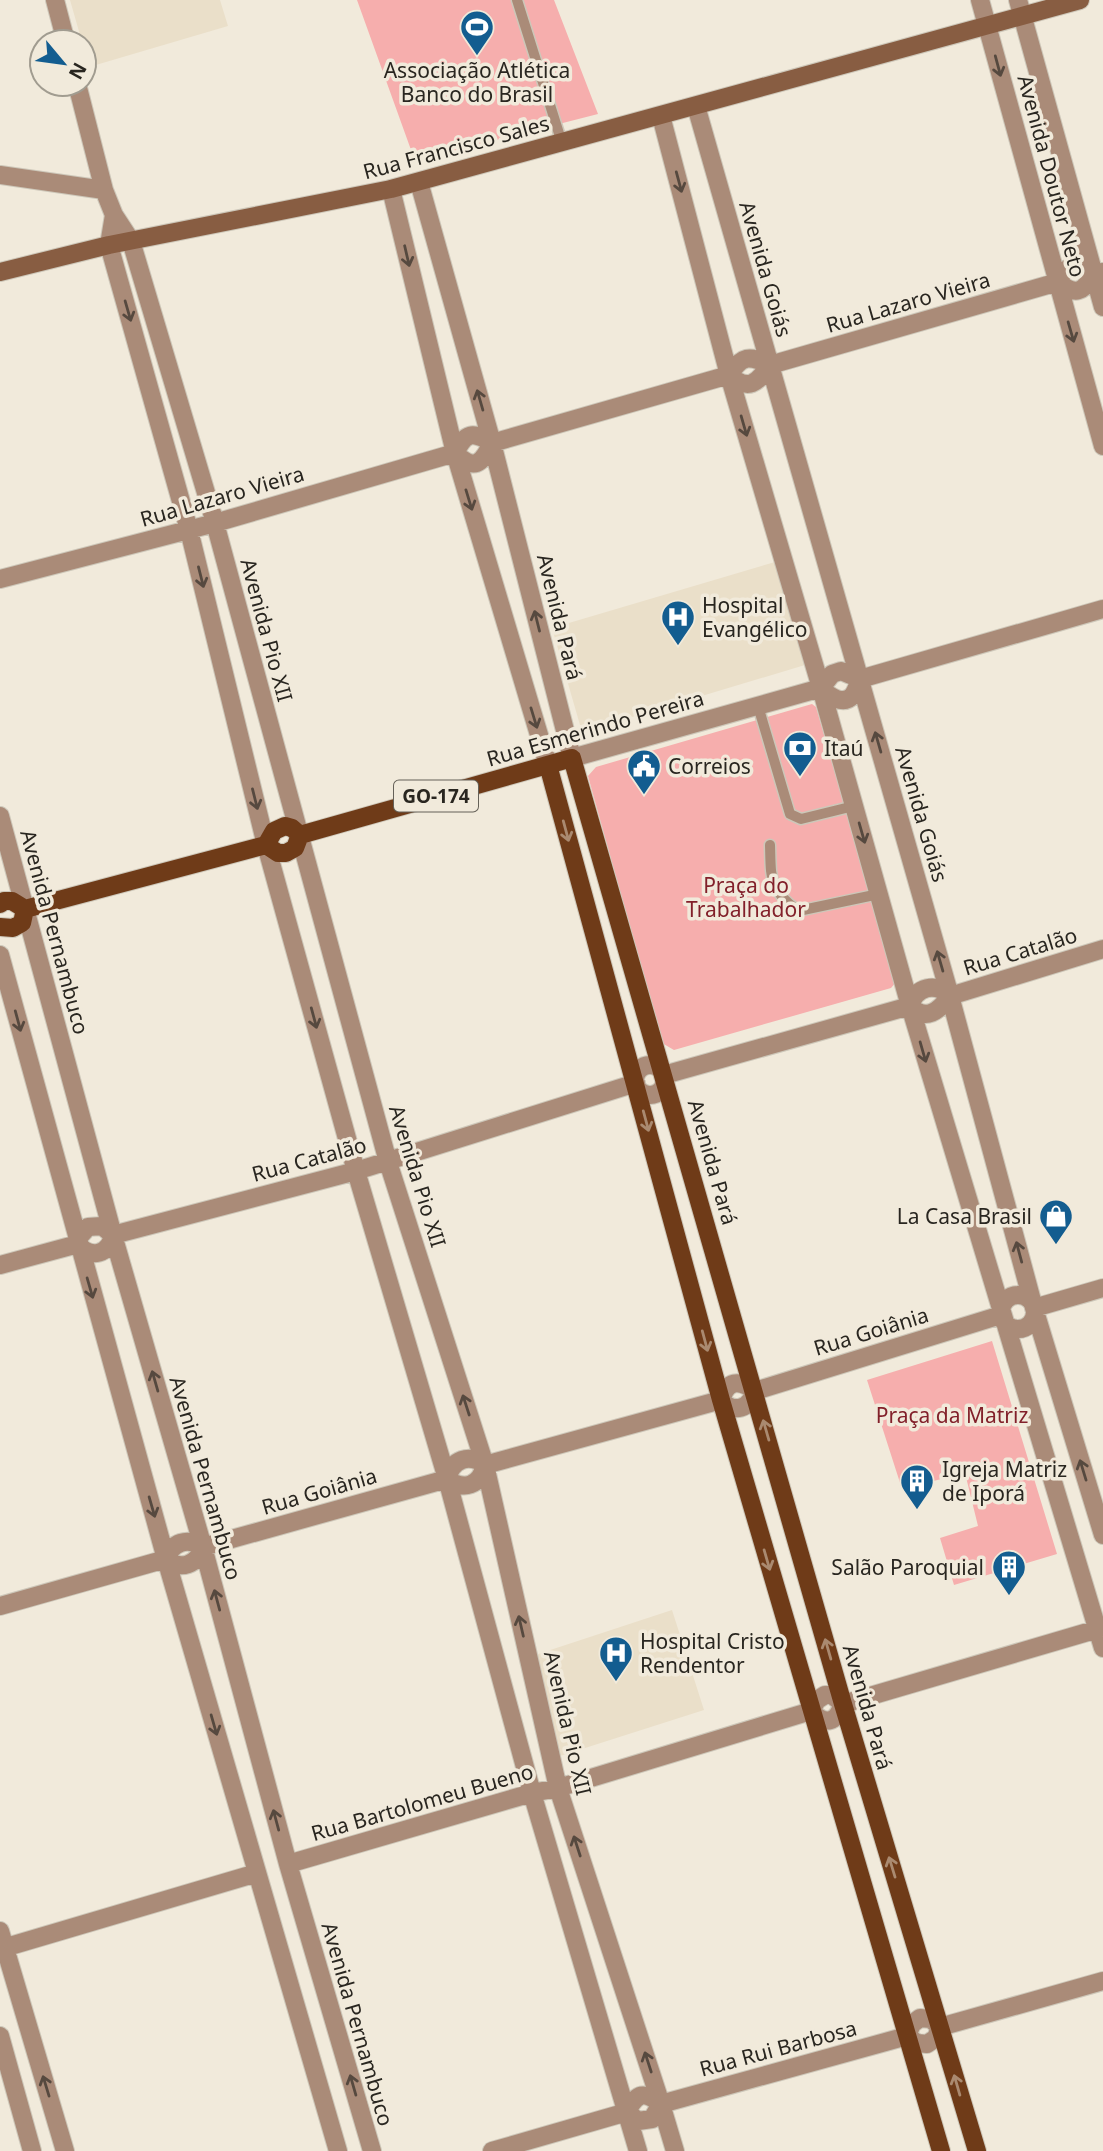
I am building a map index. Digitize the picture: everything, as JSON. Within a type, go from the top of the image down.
[{"type":"main road","name":"Rua Esmerindo Pereira","points":[[0,904],[12,901],[25,909],[266,845],[278,853],[286,853],[295,848],[300,835],[572,758]]},
{"type":"main road","name":"Avenida Pará","points":[[572,758],[843,1704],[976,2151]]},
{"type":"main road","points":[[548,765],[721,1400],[941,2151]]},
{"type":"main road","name":"Rua Esmerindo Pereira","points":[[0,927],[13,928],[22,923],[25,909]]},
{"type":"street","points":[[55,0],[62,28]]},
{"type":"street","name":"Avenida Doutor Neto","points":[[980,0],[1103,446]]},
{"type":"street","name":"Rua Francisco Sales","points":[[0,272],[109,245],[391,189],[987,26],[1021,8],[1080,0]]},
{"type":"street","name":"Avenida Doutor Neto","points":[[1021,8],[1099,273],[1103,307]]},
{"type":"street","name":"Avenida Pio XII","points":[[81,98],[104,190],[114,215],[131,241],[215,523],[388,1162],[485,1465],[558,1788],[674,2151]]},
{"type":"street","name":"Avenida Goiás","points":[[696,106],[950,996],[1034,1308],[1103,1535]]},
{"type":"street","points":[[661,116],[729,375],[821,688],[910,1006],[1001,1315],[1101,1626],[1103,1648]]},
{"type":"street","points":[[0,175],[104,190]]},
{"type":"street","name":"Avenida Pará","points":[[419,181],[492,443],[572,758]]},
{"type":"street","points":[[391,189],[455,453],[548,765]]},
{"type":"street","points":[[114,215],[109,245],[189,530],[266,845],[356,1171],[447,1479],[532,1793],[638,2151]]},
{"type":"street","name":"Rua Lazaro Vieira","points":[[0,579],[215,523],[455,453],[462,440],[469,435],[479,435],[492,443],[729,375],[744,358],[756,358],[770,365],[1058,282],[1063,271],[1072,266],[1084,266],[1099,273]]},
{"type":"street","name":"Rua Lazaro Vieira","points":[[455,453],[465,463],[477,464],[484,460],[492,443]]},
{"type":"street","name":"Rua Esmerindo Pereira","points":[[572,758],[821,688],[832,674],[841,671],[860,679],[1103,609]]},
{"type":"street","name":"Rua Esmerindo Pereira","points":[[821,688],[837,700],[844,700],[852,695],[860,679]]},
{"type":"street","name":"Avenida Pernambuco","points":[[0,816],[288,1864],[372,2151]]},
{"type":"street","name":"Rua Catalão","points":[[0,1265],[78,1244],[87,1252],[99,1253],[109,1247],[113,1235],[388,1162],[636,1083],[644,1094],[654,1094],[662,1089],[664,1075],[910,1006],[916,995],[927,988],[940,989],[950,996],[1103,949]]},
{"type":"street","points":[[0,955],[166,1559],[338,2151]]},
{"type":"street","points":[[1001,1315],[1006,1325],[1022,1329],[1034,1318],[1034,1308],[1103,1287]]},
{"type":"street","name":"Rua Goiânia","points":[[0,1606],[166,1559],[176,1565],[188,1565],[198,1558],[203,1547],[447,1479],[466,1487],[475,1483],[482,1475],[485,1465],[721,1400],[727,1407],[746,1407],[755,1391],[1001,1315]]},
{"type":"street","name":"Rua Bartolomeu Bueno","points":[[2,1942],[257,1873],[269,1884],[278,1883],[285,1877],[288,1864],[532,1793],[558,1788],[810,1711],[823,1721],[831,1721],[839,1715],[843,1704],[1101,1626]]},
{"type":"street","points":[[2,1942],[65,2151]]},
{"type":"street","name":"Rua Rui Barbosa","points":[[492,2151],[627,2112],[632,2101],[642,2094],[649,2094],[661,2104],[907,2036],[912,2024],[920,2018],[931,2019],[940,2027],[1103,1981]]},
{"type":"street","points":[[0,2036],[32,2151]]},
{"type":"lane","points":[[517,0],[562,143]]},
{"type":"lane","points":[[758,706],[790,814],[801,819],[854,806]]},
{"type":"lane","points":[[770,845],[771,879],[780,897],[798,911],[879,894]]},
{"type":"shaded area","points":[[70,0],[220,0],[228,26],[98,64],[98,28],[78,28]]},
{"type":"shaded area","name":"Hospital Evangélico","points":[[775,562],[805,665],[582,732],[552,628]]},
{"type":"shaded area","name":"Hospital Cristo Rendentor","points":[[672,1610],[704,1710],[560,1756],[529,1657]]},
{"type":"green space","name":"Associação Atlética Banco do Brasil","points":[[357,0],[554,0],[598,114],[415,161]]},
{"type":"green space","name":"Praça do Trabalhador","points":[[812,704],[816,707],[896,982],[891,988],[674,1050],[662,1043],[588,776],[596,767]]},
{"type":"green space","name":"Praça da Matriz","points":[[992,1341],[1057,1554],[954,1585],[940,1538],[978,1526],[965,1473],[902,1489],[867,1380]]},
{"type":"place","name":"Associação Atlética Banco do Brasil","points":[[477,57]]},
{"type":"place","name":"Hospital Evangélico","points":[[678,647]]},
{"type":"place","name":"Itaú","points":[[800,778]]},
{"type":"place","name":"Correios","points":[[644,796]]},
{"type":"place","name":"La Casa Brasil","points":[[1056,1246]]},
{"type":"place","name":"Igreja Matriz de Iporá","points":[[917,1511]]},
{"type":"place","name":"Salão Paroquial","points":[[1009,1597]]},
{"type":"place","name":"Hospital Cristo Rendentor","points":[[616,1683]]}]
